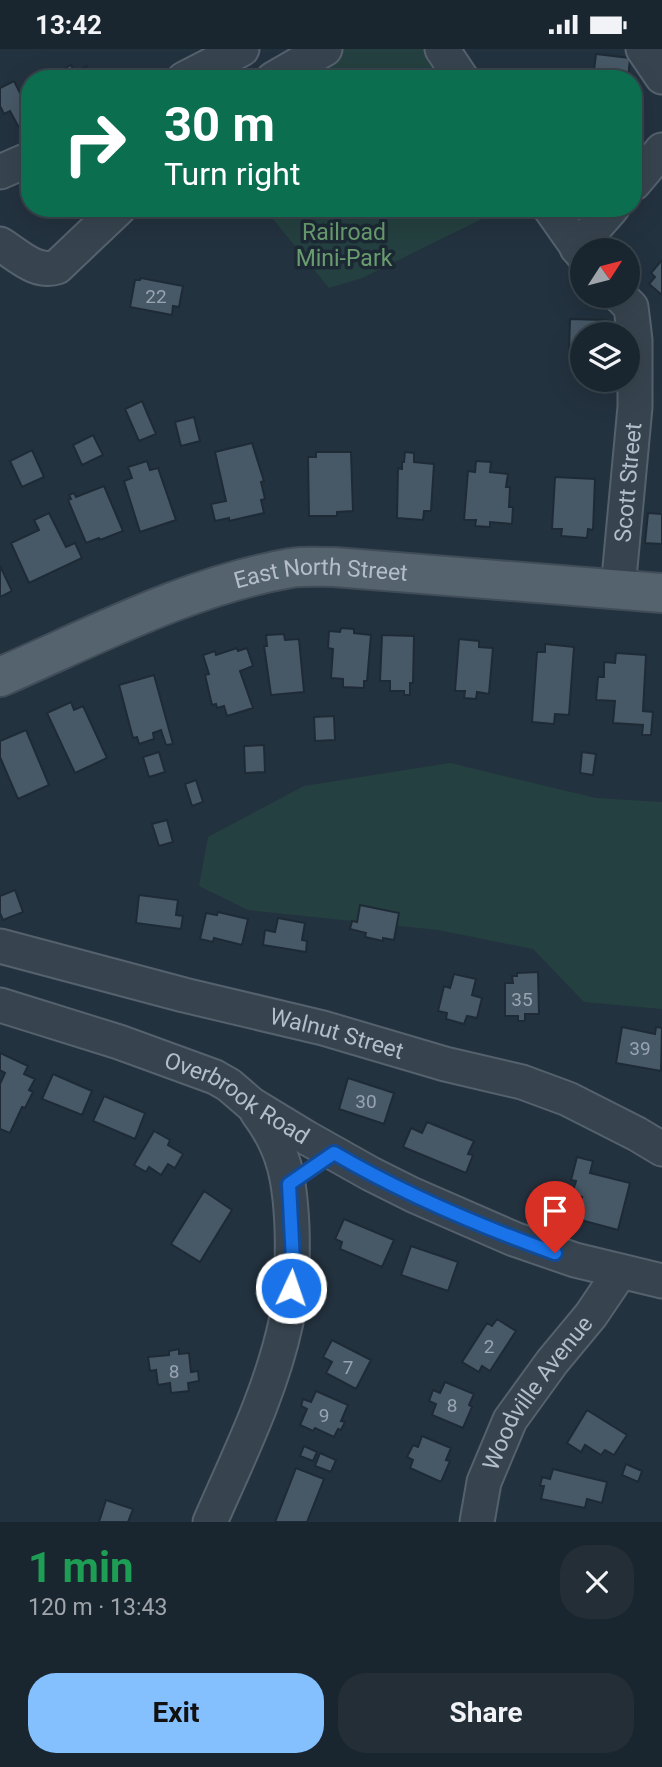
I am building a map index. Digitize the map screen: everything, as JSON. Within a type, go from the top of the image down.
[{"type":"main road","name":"East North Street","points":[[0,677],[189,596],[250,577],[294,568],[334,567],[662,593]]},
{"type":"street","points":[[202,70],[243,49]]},
{"type":"street","points":[[289,70],[325,49]]},
{"type":"street","points":[[442,49],[456,70]]},
{"type":"street","points":[[643,49],[662,77]]},
{"type":"street","points":[[642,175],[660,158]]},
{"type":"street","points":[[0,172],[21,163]]},
{"type":"street","points":[[0,244],[40,269],[49,270],[57,267],[110,217]]},
{"type":"street","points":[[556,217],[570,238]]},
{"type":"street","points":[[590,238],[605,217]]},
{"type":"street","name":"Scott Street","points":[[618,590],[635,407],[635,340],[631,308]]},
{"type":"street","name":"Walnut Street","points":[[0,946],[522,1082],[568,1099],[662,1149]]},
{"type":"street","name":"Overbrook Road","points":[[0,1005],[194,1069],[229,1085],[251,1104],[413,1195],[514,1239],[620,1272],[662,1281]]},
{"type":"street","points":[[210,1522],[276,1360],[286,1321],[293,1261],[289,1184],[271,1130],[251,1104]]},
{"type":"street","points":[[289,1184],[334,1153]]},
{"type":"street","name":"Woodville Avenue","points":[[477,1522],[484,1482],[510,1420],[552,1362],[591,1315],[620,1272]]},
{"type":"green space","points":[[333,49],[429,49],[444,70],[297,70]]},
{"type":"green space","name":"Railroad Mini-Park","points":[[271,217],[486,217],[362,278],[329,288]]},
{"type":"green space","points":[[450,763],[596,798],[662,802],[662,1009],[584,1002],[533,949],[438,930],[248,910],[199,886],[208,837],[304,786]]},
{"type":"building","points":[[596,54],[630,58],[629,70],[594,70]]},
{"type":"building","points":[[14,81],[21,95],[21,131],[10,111],[4,114],[0,106],[0,88]]},
{"type":"building","points":[[662,260],[662,295],[649,284],[655,277],[651,273]]},
{"type":"building","points":[[141,278],[183,286],[179,307],[173,306],[172,315],[130,307],[135,280]]},
{"type":"building","points":[[570,319],[606,320],[570,322],[569,351]]},
{"type":"building","points":[[142,401],[156,434],[139,441],[125,409]]},
{"type":"building","points":[[194,417],[200,441],[181,446],[175,422]]},
{"type":"building","points":[[93,435],[103,455],[82,465],[73,445]]},
{"type":"building","points":[[252,443],[264,481],[261,482],[265,499],[261,500],[264,513],[229,521],[229,518],[215,521],[211,504],[226,501],[215,452]]},
{"type":"building","points":[[32,450],[44,477],[22,487],[10,461]]},
{"type":"building","points":[[316,452],[351,452],[353,511],[337,512],[337,516],[309,516],[308,457],[316,457]]},
{"type":"building","points":[[405,452],[414,453],[414,462],[434,464],[431,511],[424,511],[423,520],[397,518],[398,468],[402,469]]},
{"type":"building","points":[[147,461],[150,470],[158,468],[176,520],[140,532],[124,481],[132,478],[128,467]]},
{"type":"building","points":[[476,461],[491,462],[490,472],[508,474],[506,487],[510,487],[512,524],[490,522],[490,527],[475,526],[476,520],[464,520],[468,471],[475,472]]},
{"type":"building","points":[[555,477],[595,479],[593,530],[588,529],[587,538],[561,536],[562,529],[552,529]]},
{"type":"building","points":[[104,486],[123,531],[86,543],[68,500],[71,499],[69,495],[74,493],[76,497]]},
{"type":"building","points":[[49,513],[66,547],[75,543],[82,558],[29,583],[11,543],[39,530],[34,520]]},
{"type":"building","points":[[648,513],[662,514],[662,544],[645,543]]},
{"type":"building","points":[[0,566],[12,591],[0,597]]},
{"type":"building","points":[[341,628],[371,635],[364,688],[343,687],[343,679],[331,678],[333,649],[328,648],[329,631],[340,632]]},
{"type":"building","points":[[284,634],[285,640],[299,639],[304,692],[271,695],[264,646],[267,646],[266,635]]},
{"type":"building","points":[[382,635],[414,636],[413,683],[410,683],[410,695],[404,695],[404,691],[390,691],[390,681],[380,681]]},
{"type":"building","points":[[459,639],[479,641],[479,647],[493,648],[489,694],[477,692],[476,699],[464,698],[465,691],[455,691]]},
{"type":"building","points":[[545,644],[574,647],[569,715],[555,714],[554,724],[532,722],[537,652],[545,652]]},
{"type":"building","points":[[237,648],[238,651],[247,648],[253,666],[240,671],[253,708],[227,716],[224,706],[217,708],[216,704],[212,705],[205,675],[209,674],[203,655],[215,651],[216,655]]},
{"type":"building","points":[[616,653],[646,655],[643,711],[653,712],[651,735],[642,735],[643,725],[613,723],[615,701],[596,700],[598,677],[604,677],[604,662],[615,663]]},
{"type":"building","points":[[154,675],[173,744],[166,745],[161,730],[153,733],[154,739],[139,744],[137,737],[133,738],[119,685]]},
{"type":"building","points":[[71,702],[74,710],[83,706],[107,758],[75,773],[47,713]]},
{"type":"building","points":[[334,716],[335,740],[315,741],[314,717]]},
{"type":"building","points":[[26,730],[49,785],[18,799],[0,757],[0,741]]},
{"type":"building","points":[[264,745],[265,772],[245,773],[244,746]]},
{"type":"building","points":[[159,752],[165,772],[149,777],[143,757]]},
{"type":"building","points":[[582,752],[596,754],[593,775],[580,773]]},
{"type":"building","points":[[196,780],[203,802],[192,806],[185,784]]},
{"type":"building","points":[[167,820],[173,842],[159,846],[152,824]]},
{"type":"building","points":[[15,890],[23,912],[3,920],[0,913],[0,896]]},
{"type":"building","points":[[139,895],[178,900],[176,915],[183,916],[181,929],[136,923]]},
{"type":"building","points":[[360,905],[399,913],[394,940],[383,938],[383,941],[365,937],[366,933],[350,929],[352,921],[357,922]]},
{"type":"building","points":[[218,912],[248,919],[242,945],[214,938],[213,942],[200,939],[206,913],[217,915]]},
{"type":"building","points":[[278,918],[305,923],[302,940],[307,941],[306,952],[263,945],[265,930],[275,932]]},
{"type":"building","points":[[538,972],[539,1014],[525,1014],[525,1021],[518,1021],[518,1016],[505,1016],[505,983],[513,983],[512,976],[517,976],[517,973]]},
{"type":"building","points":[[454,974],[476,979],[472,995],[482,998],[477,1018],[467,1016],[464,1024],[446,1019],[447,1013],[438,1011],[444,986],[450,988]]},
{"type":"building","points":[[622,1027],[655,1034],[656,1027],[662,1028],[661,1071],[616,1063]]},
{"type":"building","points":[[0,1053],[28,1066],[24,1074],[35,1079],[29,1090],[33,1092],[25,1108],[22,1107],[10,1133],[0,1129],[0,1084],[5,1073],[0,1070]]},
{"type":"building","points":[[53,1074],[92,1091],[82,1115],[42,1099]]},
{"type":"building","points":[[348,1078],[394,1093],[384,1124],[339,1109]]},
{"type":"building","points":[[104,1096],[145,1113],[135,1139],[93,1121]]},
{"type":"building","points":[[427,1122],[474,1141],[468,1154],[473,1155],[466,1173],[403,1147],[411,1128],[422,1133]]},
{"type":"building","points":[[154,1131],[170,1140],[168,1145],[183,1154],[175,1168],[168,1164],[161,1175],[149,1167],[146,1172],[134,1165]]},
{"type":"building","points":[[577,1157],[593,1161],[590,1173],[630,1183],[618,1230],[577,1219],[582,1197],[572,1194],[576,1181],[571,1180]]},
{"type":"building","points":[[204,1191],[232,1210],[200,1262],[171,1244]]},
{"type":"building","points":[[344,1219],[394,1240],[382,1267],[340,1249],[342,1242],[335,1239]]},
{"type":"building","points":[[411,1246],[458,1262],[448,1291],[401,1275]]},
{"type":"building","points":[[497,1319],[516,1331],[490,1371],[482,1366],[479,1372],[462,1362],[487,1323],[492,1326]]},
{"type":"building","points":[[332,1340],[371,1360],[356,1389],[326,1373],[332,1362],[323,1357]]},
{"type":"building","points":[[179,1349],[179,1354],[189,1353],[191,1372],[198,1371],[199,1381],[188,1383],[189,1391],[171,1393],[170,1383],[158,1385],[156,1370],[150,1371],[148,1357],[169,1355],[169,1351]]},
{"type":"building","points":[[445,1382],[474,1394],[463,1428],[432,1415],[436,1404],[429,1401],[433,1390],[440,1393]]},
{"type":"building","points":[[316,1391],[348,1405],[341,1421],[345,1422],[334,1437],[315,1428],[313,1431],[300,1425],[307,1409],[301,1406],[303,1399],[311,1402]]},
{"type":"building","points":[[587,1410],[627,1435],[614,1455],[605,1450],[601,1455],[585,1445],[581,1452],[567,1443]]},
{"type":"building","points":[[422,1436],[451,1448],[446,1460],[450,1461],[441,1482],[410,1468],[413,1460],[407,1457],[413,1445],[418,1447]]},
{"type":"building","points":[[304,1446],[317,1452],[313,1461],[300,1456]]},
{"type":"building","points":[[320,1453],[336,1460],[331,1472],[315,1466]]},
{"type":"building","points":[[626,1464],[642,1471],[638,1482],[622,1475]]},
{"type":"building","points":[[296,1468],[324,1479],[307,1522],[275,1522]]},
{"type":"building","points":[[553,1469],[607,1482],[602,1503],[587,1499],[585,1508],[541,1499],[544,1486],[540,1486],[542,1477],[550,1479]]},
{"type":"building","points":[[106,1500],[133,1509],[128,1522],[99,1522]]},
{"type":"route","points":[[291,1288],[293,1261],[289,1184],[334,1153],[413,1195],[514,1239],[555,1253]]}]
